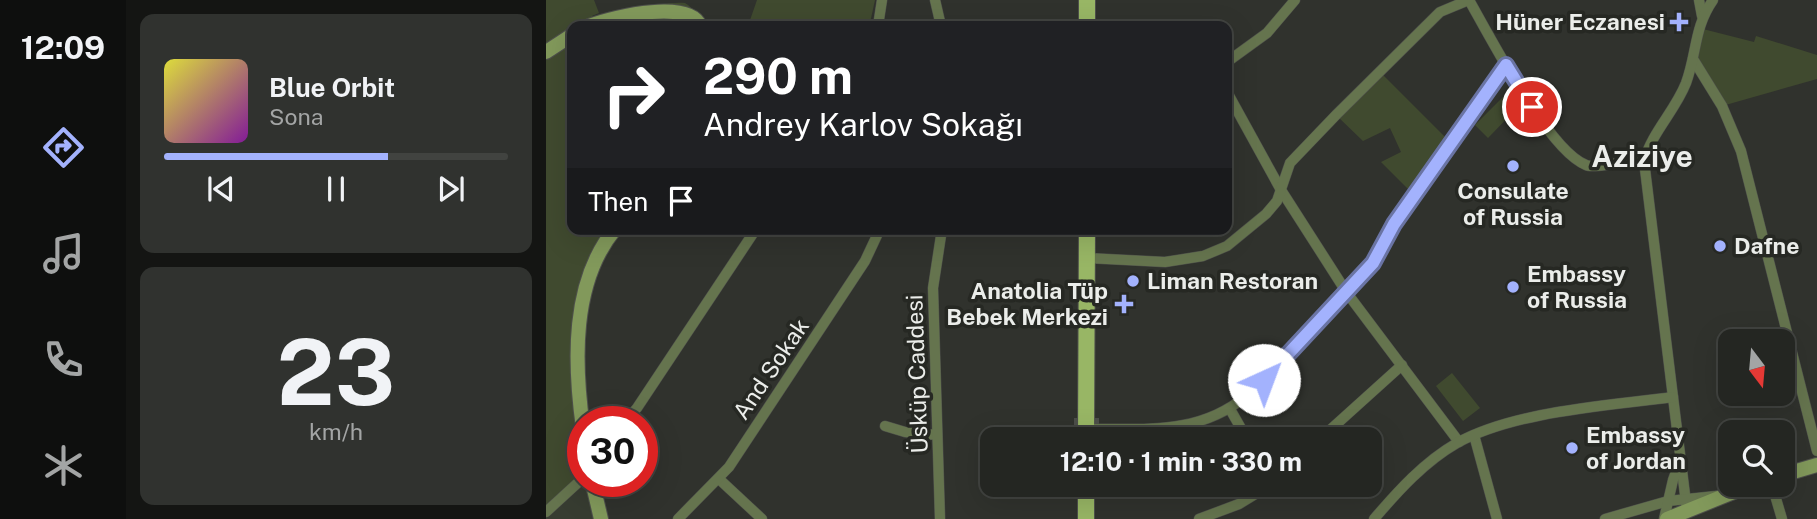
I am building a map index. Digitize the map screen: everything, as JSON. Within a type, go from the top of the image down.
[{"type":"main road","points":[[1087,0],[1087,21]]},
{"type":"main road","points":[[602,21],[638,7],[675,1],[691,8],[698,21]]},
{"type":"main road","points":[[546,52],[567,38]]},
{"type":"main road","points":[[580,406],[578,353],[584,296],[594,260],[611,235]]},
{"type":"main road","points":[[1086,427],[1087,235]]},
{"type":"main road","points":[[1795,471],[1817,465]]},
{"type":"main road","points":[[1666,519],[1687,504],[1718,496]]},
{"type":"main road","points":[[596,497],[601,519]]},
{"type":"main road","points":[[1086,497],[1086,519]]},
{"type":"street","points":[[879,21],[882,0]]},
{"type":"street","points":[[935,0],[940,21]]},
{"type":"street","points":[[1232,58],[1267,33],[1295,0]]},
{"type":"street","points":[[1087,258],[1165,262],[1203,256],[1227,246],[1266,214],[1281,190],[1290,163],[1336,115],[1440,12],[1469,0],[1506,65],[1550,131],[1576,159],[1590,167],[1620,161],[1644,161]]},
{"type":"street","points":[[1605,519],[1668,501],[1687,504],[1644,161],[1654,136],[1686,83],[1702,16],[1699,0]]},
{"type":"street","points":[[1702,16],[1713,0]]},
{"type":"street","points":[[1693,59],[1722,106],[1741,151],[1817,451]]},
{"type":"street","points":[[1175,427],[1214,418],[1230,409],[1264,380],[1346,293],[1373,263],[1394,224],[1506,65]]},
{"type":"street","points":[[1232,101],[1281,190],[1346,293],[1459,442]]},
{"type":"street","points":[[638,406],[751,235]]},
{"type":"street","name":"And Sokak","points":[[677,519],[729,467],[865,261],[877,235]]},
{"type":"street","name":"Üsküp Caddesi","points":[[940,519],[933,289],[941,235]]},
{"type":"street","points":[[1333,427],[1402,365]]},
{"type":"street","points":[[1374,519],[1426,465],[1474,435],[1541,416],[1673,397]]},
{"type":"street","points":[[1230,409],[1241,427]]},
{"type":"street","points":[[885,426],[905,432],[937,435]]},
{"type":"street","points":[[1474,435],[1497,519]]},
{"type":"street","points":[[1666,519],[1668,501],[1681,460]]},
{"type":"street","points":[[719,478],[762,519]]},
{"type":"street","points":[[546,512],[567,493]]},
{"type":"street","points":[[1199,519],[1250,497]]},
{"type":"street","points":[[1776,497],[1782,519]]},
{"type":"shaded area","points":[[567,493],[567,497],[596,497],[601,519],[546,519],[546,512]]},
{"type":"green space","points":[[546,0],[594,0],[599,13],[592,16],[594,21],[567,21],[567,235],[613,235],[582,309],[583,406],[567,406],[567,493],[546,512]]},
{"type":"green space","points":[[757,0],[875,0],[870,21],[750,21]]},
{"type":"green space","points":[[676,3],[685,3],[693,10],[698,21],[604,21],[653,6]]},
{"type":"green space","points":[[1699,28],[1754,42],[1756,36],[1817,55],[1817,79],[1722,106],[1693,59]]},
{"type":"green space","points":[[1380,72],[1451,143],[1414,195],[1381,162],[1401,152],[1390,128],[1363,141],[1336,115]]},
{"type":"green space","points":[[1507,93],[1520,105],[1488,138],[1475,125]]},
{"type":"green space","points":[[1452,373],[1480,408],[1463,421],[1436,386]]},
{"type":"tunnel","points":[[1074,423],[1101,423]]},
{"type":"place","name":"Hüner Eczanesi","points":[[1679,22]]},
{"type":"place","name":"Consulate of Russia","points":[[1513,166]]},
{"type":"place","name":"Dafne","points":[[1720,246]]},
{"type":"place","name":"Liman Restoran","points":[[1133,281]]},
{"type":"place","name":"Embassy of Russia","points":[[1513,287]]},
{"type":"place","name":"Anatolia Tüp Bebek Merkezi","points":[[1124,304]]},
{"type":"place","name":"Embassy of Jordan","points":[[1572,448]]},
{"type":"district","name":"Aziziye","points":[[1642,157]]},
{"type":"route","points":[[1264,380],[1373,263],[1394,224],[1506,65],[1532,107]]}]
